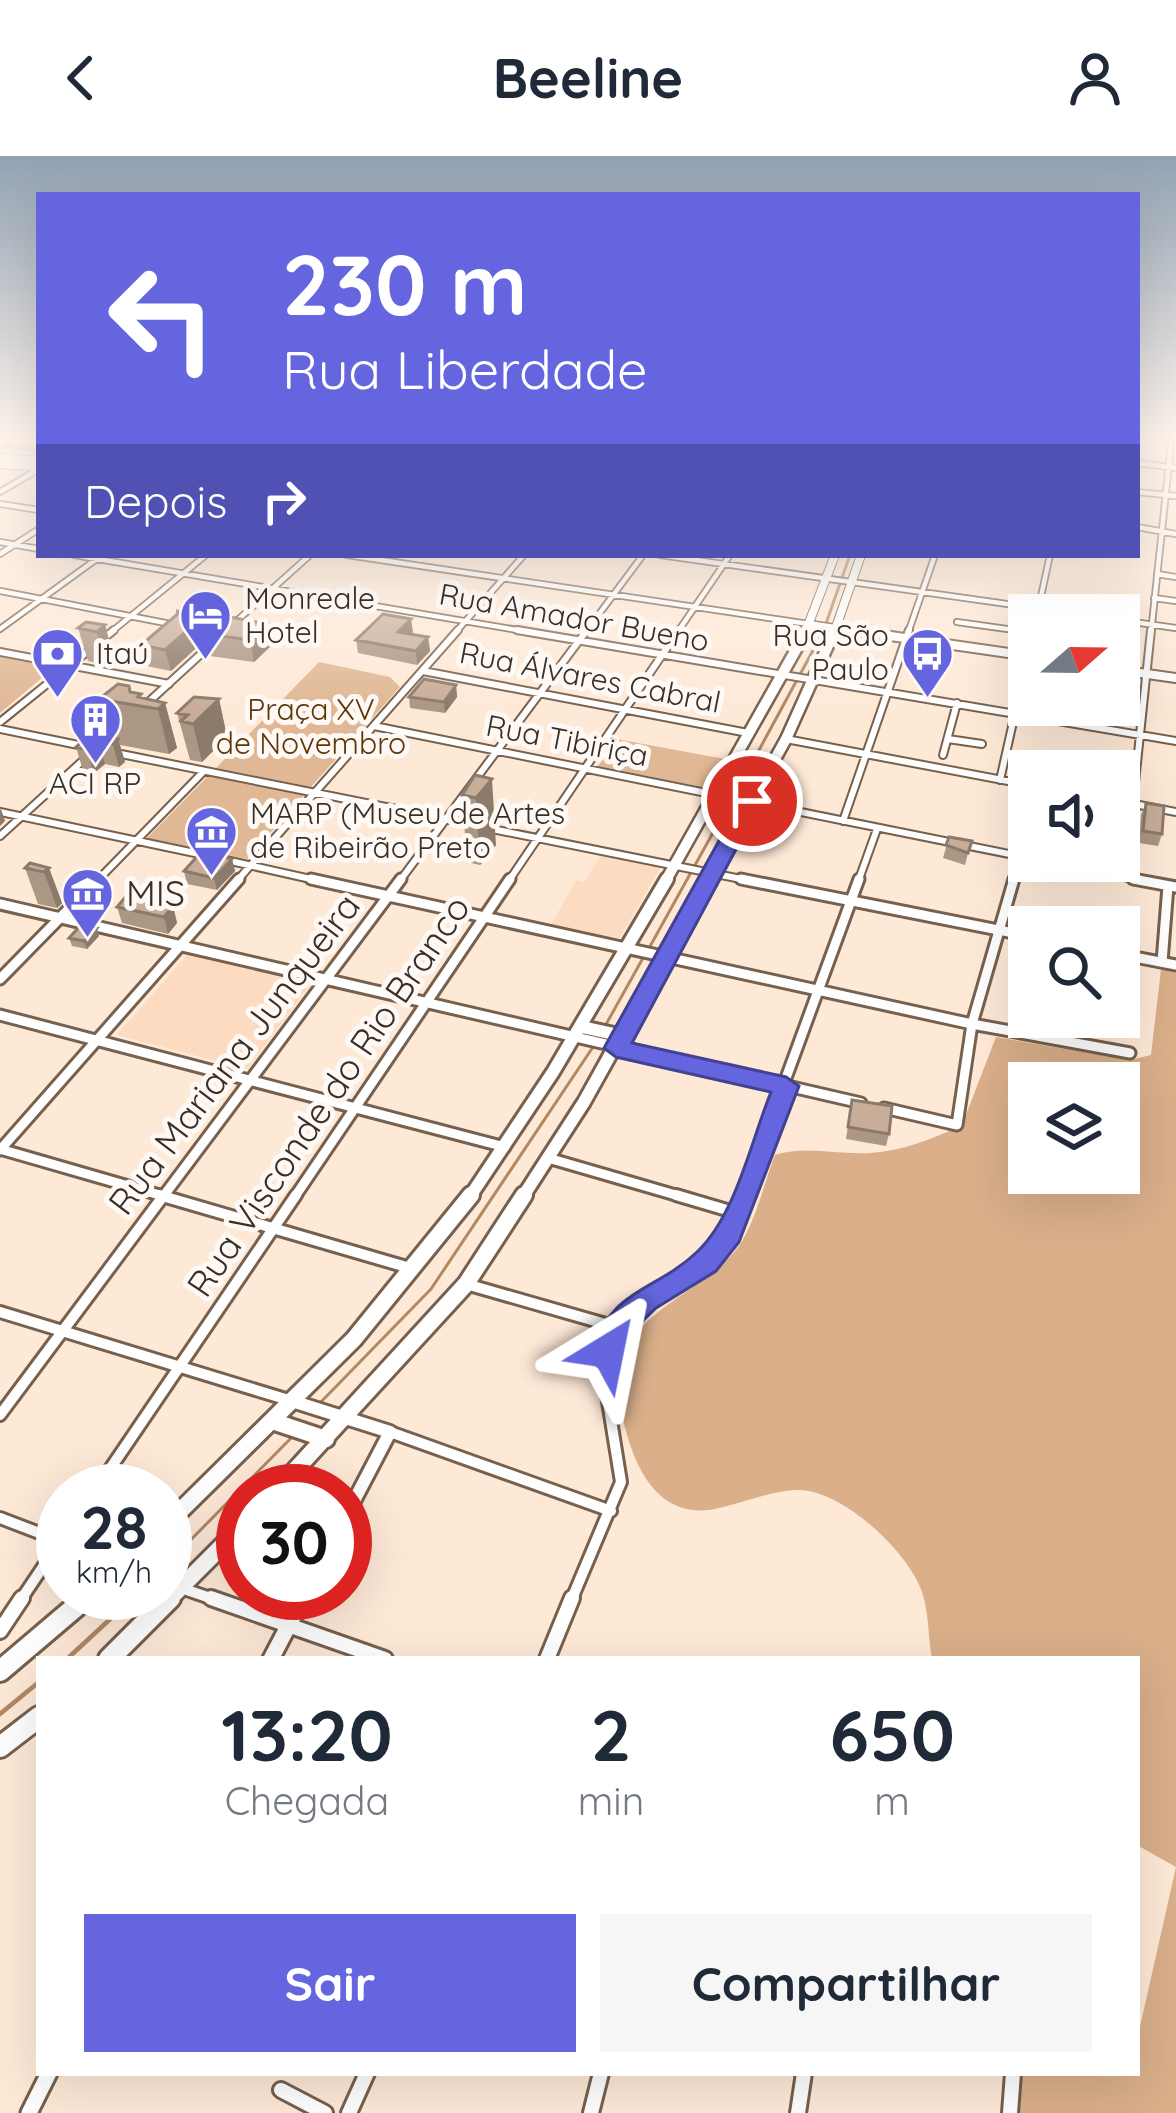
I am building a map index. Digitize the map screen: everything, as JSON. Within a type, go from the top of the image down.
[{"type":"main road","points":[[192,1502],[299,1403],[415,1269],[505,1147],[582,1034],[717,800],[748,733],[787,675],[813,624],[835,558]]},
{"type":"main road","points":[[298,1464],[466,1284],[548,1158],[785,739],[860,558]]},
{"type":"main road","points":[[582,1034],[615,1041]]},
{"type":"main road","points":[[280,1424],[320,1437]]},
{"type":"main road","points":[[192,1577],[216,1552]]},
{"type":"main road","points":[[0,1671],[60,1620]]},
{"type":"main road","points":[[112,1656],[149,1620]]},
{"type":"main road","points":[[0,1747],[36,1719]]},
{"type":"street","points":[[1148,527],[1176,534]]},
{"type":"street","points":[[1140,750],[1162,529]]},
{"type":"street","points":[[0,554],[36,531]]},
{"type":"street","points":[[0,542],[36,548]]},
{"type":"street","points":[[1159,557],[1176,560]]},
{"type":"street","points":[[0,629],[98,558]]},
{"type":"street","name":"Rua Amador Bueno","points":[[104,558],[787,675]]},
{"type":"street","points":[[0,726],[202,558]]},
{"type":"street","points":[[135,714],[307,558]]},
{"type":"street","points":[[367,558],[1008,651]]},
{"type":"street","points":[[415,1269],[0,1150],[521,558]]},
{"type":"street","name":"Rua Mariana Junqueira","points":[[0,1415],[641,558]]},
{"type":"street","points":[[682,558],[1008,607]]},
{"type":"street","name":"Rua Visconde do Rio Branco","points":[[112,1464],[728,558]]},
{"type":"street","points":[[843,821],[934,558]]},
{"type":"street","points":[[1042,594],[1049,558]]},
{"type":"street","points":[[1156,574],[1176,577]]},
{"type":"street","points":[[0,591],[177,625]]},
{"type":"street","points":[[1154,598],[1176,601]]},
{"type":"street","points":[[957,622],[1008,629]]},
{"type":"street","points":[[1140,623],[1176,628]]},
{"type":"street","points":[[200,629],[223,633]]},
{"type":"street","points":[[0,652],[169,684]]},
{"type":"street","name":"Rua Álvares Cabral","points":[[423,671],[748,733]]},
{"type":"street","points":[[1140,673],[1176,679]]},
{"type":"street","points":[[787,675],[1008,712]]},
{"type":"street","points":[[944,755],[958,704]]},
{"type":"street","points":[[0,726],[1008,932]]},
{"type":"street","name":"Rua Tibiriça","points":[[374,726],[717,800],[1008,854]]},
{"type":"street","points":[[1000,780],[1012,726]]},
{"type":"street","points":[[1090,726],[1176,741]]},
{"type":"street","points":[[785,739],[1008,781]]},
{"type":"street","points":[[948,740],[982,744]]},
{"type":"street","points":[[0,836],[98,747]]},
{"type":"street","points":[[0,979],[204,771]]},
{"type":"street","points":[[1140,804],[1176,812]]},
{"type":"street","points":[[0,812],[972,1024],[1130,1053]]},
{"type":"street","points":[[549,1656],[621,1482],[605,1383],[616,1327],[646,1299],[706,1262],[737,1213],[786,1086],[815,988],[877,829]]},
{"type":"street","points":[[1140,880],[1172,886],[1162,962]]},
{"type":"street","points":[[615,1041],[957,1124],[972,1024],[1015,882]]},
{"type":"street","points":[[0,904],[426,1005],[582,1034]]},
{"type":"street","points":[[1140,958],[1176,965]]},
{"type":"street","points":[[0,1015],[505,1147]]},
{"type":"street","points":[[548,1158],[737,1213]]},
{"type":"street","points":[[466,1284],[616,1327]]},
{"type":"street","points":[[0,1312],[390,1432],[611,1511]]},
{"type":"street","points":[[372,1466],[390,1432]]},
{"type":"street","points":[[0,1518],[36,1531]]},
{"type":"street","points":[[0,1631],[36,1578]]},
{"type":"street","points":[[192,1592],[377,1656]]},
{"type":"street","points":[[273,1656],[292,1620]]},
{"type":"street","points":[[28,2113],[48,2076]]},
{"type":"street","points":[[349,2113],[366,2076]]},
{"type":"street","points":[[591,2113],[600,2076]]},
{"type":"street","points":[[798,2113],[804,2076]]},
{"type":"street","points":[[1010,2113],[1013,2076]]},
{"type":"street","points":[[280,2090],[325,2113]]},
{"type":"shaded area","points":[[601,855],[660,868],[620,938],[551,925],[576,880],[584,882]]},
{"type":"shaded area","points":[[188,954],[310,985],[247,1069],[117,1035]]},
{"type":"shaded area","points":[[1161,969],[1176,971],[1176,1867],[1140,1847],[1140,1656],[932,1656],[920,1587],[900,1555],[868,1523],[831,1498],[795,1490],[715,1509],[675,1505],[660,1495],[638,1465],[621,1409],[619,1376],[626,1350],[660,1310],[726,1261],[742,1241],[775,1155],[882,1152],[962,1125],[996,1037],[1130,1060],[1151,1055]]},
{"type":"shaded area","points":[[1176,1867],[1176,2113],[1017,2113],[1021,2076],[1140,2076],[1140,2027]]},
{"type":"green space","points":[[0,657],[55,667],[0,713]]},
{"type":"green space","name":"Praça XV de Novembro","points":[[319,662],[390,677],[400,687],[311,787],[216,768]]},
{"type":"green space","points":[[616,739],[725,759],[706,788],[598,766]]},
{"type":"green space","points":[[208,776],[304,795],[247,859],[147,838]]},
{"type":"building","points":[[176,611],[203,617],[165,650],[141,645],[180,612]]},
{"type":"building","points":[[383,614],[411,619],[398,632],[428,637],[416,651],[356,640]]},
{"type":"building","points":[[225,616],[267,624],[250,640],[205,634]]},
{"type":"building","points":[[86,622],[105,625],[97,632],[78,628]]},
{"type":"building","points":[[424,679],[456,685],[444,702],[409,697]]},
{"type":"building","points":[[118,684],[129,686],[130,692],[141,694],[138,697],[165,703],[158,709],[99,699]]},
{"type":"building","points":[[194,697],[219,699],[193,724],[181,721],[188,715],[177,713]]},
{"type":"building","points":[[92,733],[118,739],[113,744],[98,740],[87,750],[76,747]]},
{"type":"building","points":[[475,775],[492,779],[476,798],[462,795]]},
{"type":"building","points":[[1146,803],[1164,806],[1162,834],[1143,831]]},
{"type":"building","points":[[949,837],[972,841],[968,853],[946,845]]},
{"type":"building","points":[[201,852],[232,859],[214,878],[184,871]]},
{"type":"building","points":[[30,863],[49,868],[44,872],[25,868]]},
{"type":"building","points":[[128,894],[173,906],[164,917],[117,907]]},
{"type":"building","points":[[81,925],[97,928],[84,941],[69,938]]},
{"type":"building","points":[[852,1100],[892,1106],[889,1134],[848,1127]]},
{"type":"waterway","points":[[733,798],[823,632],[849,558]]},
{"type":"waterway","points":[[648,950],[725,811]]},
{"type":"waterway","points":[[604,1028],[643,958]]},
{"type":"waterway","points":[[319,1404],[431,1289],[593,1047]]},
{"type":"waterway","points":[[192,1539],[294,1435]]},
{"type":"waterway","points":[[70,1656],[109,1620]]},
{"type":"waterway","points":[[0,1714],[36,1684]]},
{"type":"place","name":"Monreale Hotel","points":[[206,662]]},
{"type":"place","name":"Rua São Paulo","points":[[928,699]]},
{"type":"place","name":"Itaú","points":[[57,700]]},
{"type":"place","name":"ACI RP","points":[[95,765]]},
{"type":"place","name":"MARP (Museu de Artes de Ribeirão Preto","points":[[211,877]]},
{"type":"place","name":"MIS","points":[[87,939]]},
{"type":"route","points":[[608,1351],[616,1327],[646,1299],[706,1262],[729,1234],[786,1086],[616,1048],[752,801]]}]
